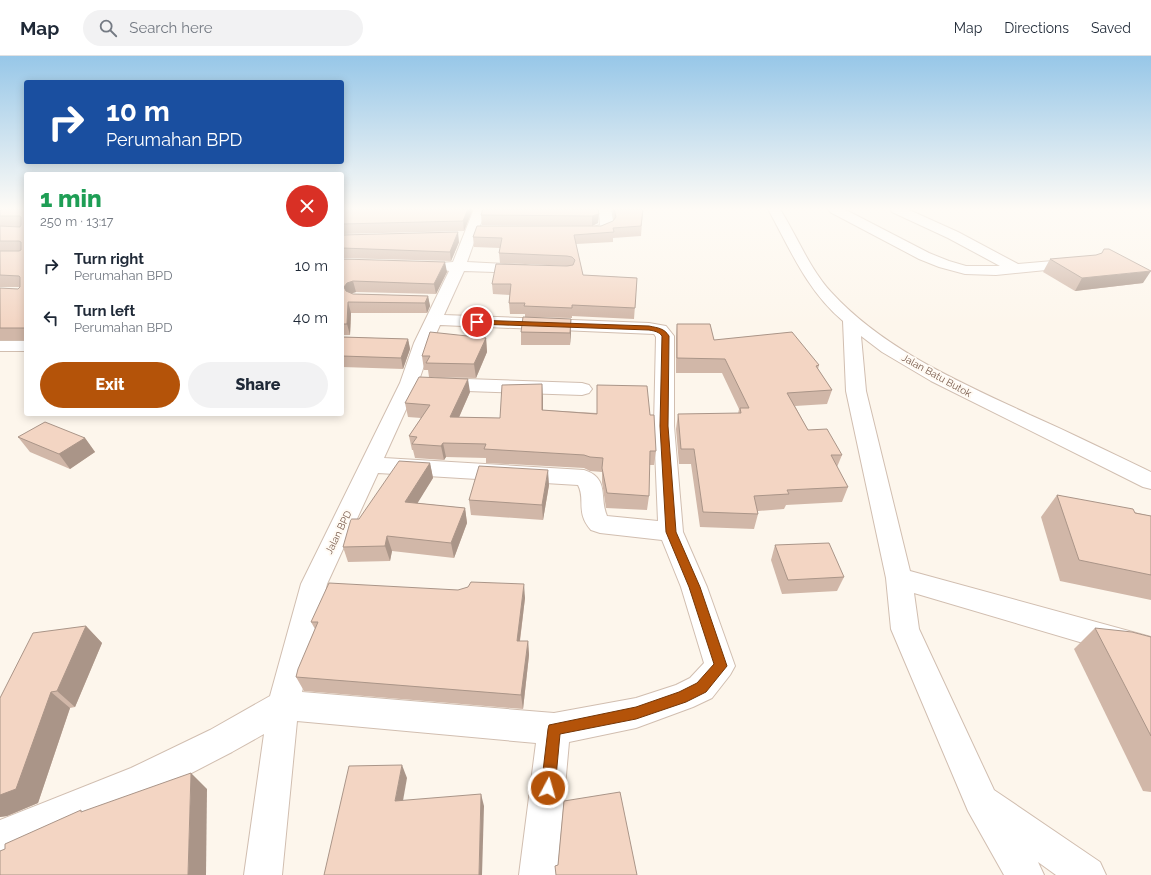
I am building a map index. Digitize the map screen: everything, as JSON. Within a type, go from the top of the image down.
[{"type":"street","name":"Jalan BPD","points":[[263,875],[283,705],[325,584],[371,465],[409,383],[415,343],[433,307],[446,266],[460,247]]},
{"type":"street","name":"Jalan Batu Butok","points":[[795,247],[808,272],[824,294],[851,321],[889,349],[964,391],[1151,481]]},
{"type":"street","points":[[907,247],[951,267],[977,271],[1088,262]]},
{"type":"street","points":[[976,247],[1016,269]]},
{"type":"street","points":[[446,266],[536,270]]},
{"type":"street","points":[[0,838],[141,781],[221,741],[283,705],[554,729],[636,713],[682,697],[701,688],[720,666],[694,587],[671,532],[664,426],[665,336],[663,333],[660,330],[649,328],[433,307]]},
{"type":"street","points":[[851,321],[856,391],[899,578],[906,629],[980,799],[1025,875]]},
{"type":"street","points":[[0,346],[24,346]]},
{"type":"street","points":[[409,383],[582,390]]},
{"type":"street","points":[[371,465],[584,478],[590,483],[595,518],[600,524],[671,532]]},
{"type":"street","points":[[899,578],[1151,650]]},
{"type":"street","points":[[538,875],[554,729]]},
{"type":"street","points":[[980,799],[1087,875]]},
{"type":"building","points":[[21,247],[24,247],[24,328],[0,328],[0,288],[18,289],[20,287],[20,277],[0,275],[0,251],[21,250]]},
{"type":"building","points":[[344,247],[452,247],[450,252],[344,248]]},
{"type":"building","points":[[500,247],[577,247],[583,275],[637,278],[635,308],[572,305],[572,308],[524,306],[525,303],[509,303],[511,284],[492,284],[496,264],[567,266],[573,265],[575,260],[572,257],[567,256],[499,253]]},
{"type":"building","points":[[1104,249],[1109,249],[1151,271],[1082,278],[1050,259],[1096,255],[1102,253]]},
{"type":"building","points":[[344,259],[445,262],[434,284],[353,281],[347,283],[344,287]]},
{"type":"building","points":[[344,287],[346,291],[353,294],[428,296],[425,303],[348,302],[347,324],[344,324]]},
{"type":"building","points":[[523,317],[571,319],[570,333],[521,332]]},
{"type":"building","points":[[677,324],[710,324],[714,340],[792,332],[819,365],[816,366],[832,390],[787,393],[808,430],[827,429],[842,455],[831,455],[848,487],[787,490],[789,494],[754,496],[758,514],[703,512],[694,449],[681,449],[678,414],[741,413],[740,408],[749,408],[725,359],[677,358]]},
{"type":"building","points":[[430,332],[486,338],[474,364],[426,363],[430,356],[422,356]]},
{"type":"building","points":[[344,337],[408,339],[401,358],[344,356]]},
{"type":"building","points":[[419,377],[468,379],[450,417],[500,418],[502,385],[542,384],[542,410],[597,414],[597,385],[647,386],[650,415],[654,415],[656,451],[650,451],[649,496],[607,493],[602,468],[603,458],[584,455],[484,449],[486,444],[443,443],[441,446],[412,444],[417,437],[409,436],[430,405],[405,403]]},
{"type":"building","points":[[45,422],[85,438],[59,454],[18,437]]},
{"type":"building","points":[[399,461],[430,463],[405,502],[465,508],[451,543],[387,536],[385,546],[343,547],[351,519],[359,519]]},
{"type":"building","points":[[479,466],[548,470],[542,505],[469,500]]},
{"type":"building","points":[[1057,495],[1133,509],[1135,513],[1151,516],[1151,575],[1079,560]]},
{"type":"building","points":[[829,543],[844,577],[788,580],[775,545]]},
{"type":"building","points":[[471,582],[524,584],[517,641],[528,641],[521,695],[296,677],[318,622],[311,622],[329,583],[458,590],[468,587]]},
{"type":"building","points":[[86,626],[57,691],[51,692],[16,789],[0,795],[0,698],[33,633]]},
{"type":"building","points":[[1095,628],[1132,632],[1151,637],[1151,736]]},
{"type":"building","points":[[402,765],[395,801],[481,794],[479,875],[324,875],[349,766]]},
{"type":"building","points":[[191,773],[188,875],[0,875],[0,851],[5,849],[5,844],[81,810],[81,812]]},
{"type":"building","points":[[620,792],[637,875],[556,875],[555,866],[558,865],[564,801]]},
{"type":"route","points":[[477,322],[649,328],[660,330],[663,333],[665,336],[666,378],[664,426],[671,532],[694,587],[720,666],[701,688],[682,697],[636,713],[554,729],[548,788]]}]
